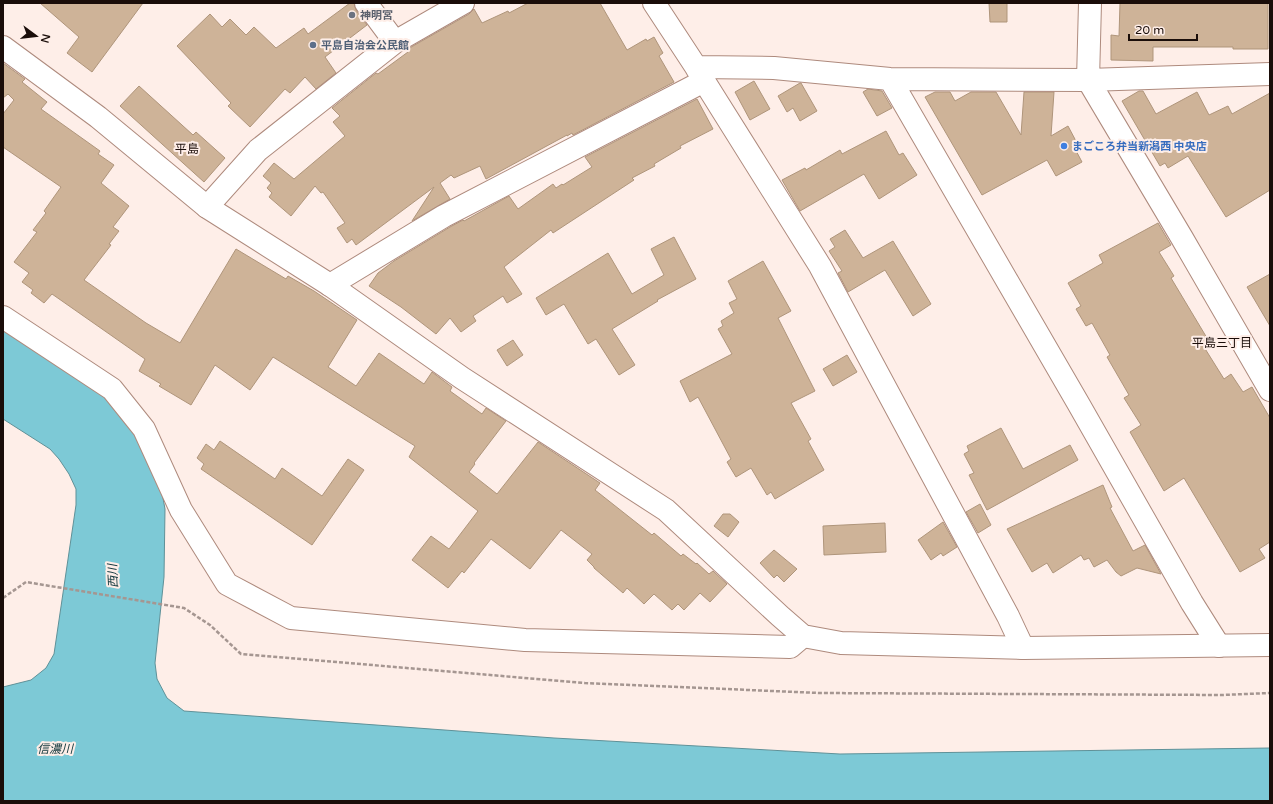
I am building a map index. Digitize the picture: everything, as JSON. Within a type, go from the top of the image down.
[{"type":"street","points":[[366,3],[394,42]]},
{"type":"street","points":[[207,207],[258,150],[394,42],[464,3]]},
{"type":"street","points":[[654,3],[820,266],[1023,648]]},
{"type":"street","points":[[1090,3],[1088,80],[1270,390]]},
{"type":"street","points":[[3,47],[98,117],[207,207],[330,286],[462,378],[666,510],[803,636],[841,642],[1023,648],[1270,645]]},
{"type":"street","points":[[330,286],[444,216],[700,74],[774,68],[890,79],[1088,80],[1270,74]]},
{"type":"street","points":[[890,79],[1192,603],[1219,646]]},
{"type":"street","points":[[3,317],[112,389],[144,429],[181,510],[227,584],[291,618],[525,640],[790,647],[803,636]]},
{"type":"path","points":[[3,598],[26,582],[184,608],[210,625],[241,654],[585,683],[819,693],[1270,694]]},
{"type":"water","name":"信濃川","points":[[3,325],[112,399],[143,441],[160,482],[165,509],[164,577],[155,663],[157,679],[167,698],[184,711],[554,738],[840,754],[1270,748],[1270,801],[3,801],[3,687],[31,680],[46,668],[54,654],[76,505],[76,489],[69,474],[50,449],[3,419]]},
{"type":"building","points":[[40,3],[143,3],[92,72],[67,53],[79,37]]},
{"type":"building","points":[[350,3],[354,3],[356,10],[367,25],[325,57],[336,73],[316,89],[305,77],[290,93],[285,89],[250,127],[228,106],[231,103],[177,46],[210,14],[222,27],[230,19],[246,35],[254,27],[276,48],[304,28],[308,34]]},
{"type":"building","points":[[528,3],[600,3],[627,50],[646,39],[647,41],[654,37],[663,53],[659,56],[674,82],[573,135],[572,133],[567,135],[486,179],[480,166],[454,178],[451,175],[440,183],[450,199],[412,221],[434,187],[356,245],[352,239],[347,243],[337,228],[345,223],[323,192],[321,193],[315,186],[291,216],[269,197],[272,193],[267,188],[271,183],[263,176],[274,163],[294,179],[345,136],[333,122],[340,116],[332,108],[376,73],[378,74],[408,52],[406,50],[469,14],[474,9],[482,23],[508,11],[509,13]]},
{"type":"building","points":[[989,3],[1007,3],[1007,22],[990,22]]},
{"type":"building","points":[[1120,3],[1268,3],[1268,49],[1233,49],[1233,47],[1153,47],[1153,61],[1111,60],[1111,35],[1119,36]]},
{"type":"building","points":[[3,63],[25,79],[22,82],[47,102],[41,109],[100,151],[98,154],[114,165],[101,183],[129,206],[113,227],[119,231],[109,244],[111,245],[84,280],[146,323],[180,343],[236,249],[286,279],[288,276],[314,291],[357,320],[328,367],[356,386],[379,353],[424,384],[432,372],[452,387],[450,391],[482,414],[486,408],[506,421],[474,463],[475,464],[469,472],[497,494],[538,442],[600,483],[595,490],[652,535],[654,533],[681,556],[683,554],[696,564],[697,563],[709,574],[713,571],[727,584],[710,602],[700,593],[684,610],[678,604],[672,610],[654,594],[644,604],[627,588],[623,593],[594,568],[587,560],[592,554],[561,530],[530,569],[491,539],[464,573],[462,571],[448,588],[412,560],[431,536],[449,549],[478,511],[409,457],[415,446],[273,357],[250,390],[215,365],[191,405],[159,386],[161,384],[139,371],[145,359],[52,294],[44,303],[31,293],[33,290],[22,282],[29,273],[14,262],[37,232],[33,230],[46,213],[44,211],[61,187],[3,147],[3,114],[14,100],[8,94],[3,98]]},
{"type":"building","points":[[754,81],[770,109],[750,120],[735,92]]},
{"type":"building","points":[[800,83],[817,111],[800,121],[793,108],[787,112],[778,96]]},
{"type":"building","points":[[139,86],[193,135],[196,132],[225,158],[204,182],[120,106]]},
{"type":"building","points":[[868,89],[882,91],[892,108],[877,116],[863,92]]},
{"type":"building","points":[[1139,91],[1143,91],[1156,114],[1197,92],[1209,115],[1228,106],[1232,114],[1270,93],[1270,190],[1226,217],[1188,156],[1168,168],[1165,163],[1160,166],[1122,101]]},
{"type":"building","points":[[935,92],[950,92],[955,101],[971,92],[996,92],[1021,135],[1024,92],[1054,92],[1051,136],[1068,126],[1077,143],[1073,145],[1082,162],[1056,176],[1047,160],[982,195],[925,97]]},
{"type":"building","points":[[697,99],[713,129],[680,146],[681,148],[654,164],[655,166],[632,178],[634,180],[553,233],[551,230],[504,267],[522,294],[507,303],[503,296],[473,316],[476,321],[461,332],[450,318],[436,334],[401,307],[369,286],[378,273],[394,261],[450,227],[463,220],[464,221],[509,196],[518,209],[553,184],[556,188],[562,184],[563,185],[592,167],[585,157]]},
{"type":"building","points":[[886,131],[899,155],[903,153],[917,175],[879,199],[864,174],[800,211],[782,180],[805,168],[806,170],[840,150],[842,154]]},
{"type":"building","points":[[1158,223],[1171,245],[1159,252],[1174,276],[1171,278],[1210,343],[1204,347],[1224,379],[1231,374],[1243,392],[1252,387],[1270,418],[1270,542],[1259,549],[1265,558],[1240,572],[1184,478],[1164,491],[1130,432],[1141,425],[1124,398],[1129,395],[1107,357],[1110,355],[1092,323],[1086,326],[1076,309],[1081,306],[1068,283],[1103,263],[1099,255]]},
{"type":"building","points":[[845,230],[863,258],[893,241],[931,304],[913,316],[885,270],[848,292],[838,273],[842,271],[829,251],[835,247],[830,239]]},
{"type":"building","points":[[674,237],[696,279],[657,300],[658,301],[612,329],[635,365],[619,375],[596,339],[588,344],[564,304],[546,315],[536,298],[608,253],[632,294],[664,275],[651,249]]},
{"type":"building","points":[[763,261],[791,311],[778,318],[815,391],[791,403],[811,439],[808,441],[824,470],[775,499],[771,492],[767,495],[751,468],[736,477],[727,462],[731,459],[698,397],[690,402],[680,381],[732,354],[718,329],[723,326],[721,321],[734,313],[729,303],[737,299],[728,281]]},
{"type":"building","points":[[1270,274],[1270,326],[1247,287]]},
{"type":"building","points":[[513,340],[523,355],[507,366],[497,350]]},
{"type":"building","points":[[847,355],[857,372],[833,386],[823,369]]},
{"type":"building","points":[[1001,428],[1023,469],[1070,445],[1078,460],[987,510],[969,475],[974,473],[964,454],[969,451],[967,446]]},
{"type":"building","points":[[220,441],[275,479],[282,468],[322,496],[348,459],[364,470],[312,545],[201,469],[204,464],[197,458],[206,444],[214,450]]},
{"type":"building","points":[[1103,485],[1112,507],[1110,508],[1133,551],[1145,545],[1161,574],[1137,568],[1121,576],[1107,560],[1094,567],[1089,558],[1084,560],[1081,555],[1053,573],[1047,563],[1032,572],[1007,529]]},
{"type":"building","points":[[980,504],[991,525],[978,533],[966,512]]},
{"type":"building","points":[[723,514],[730,514],[739,522],[728,537],[714,526]]},
{"type":"building","points":[[943,522],[957,547],[943,556],[941,553],[931,560],[918,540]]},
{"type":"building","points":[[885,523],[886,552],[824,555],[823,526]]},
{"type":"building","points":[[774,550],[797,569],[784,582],[777,575],[774,578],[760,563]]},
{"type":"place","name":"神明宮","points":[[352,15]]},
{"type":"place","name":"平島自治会公民館","points":[[313,45]]},
{"type":"place","name":"まごころ弁当新潟西 中央店","points":[[1064,146]]},
{"type":"district","name":"平島","points":[[187,149]]},
{"type":"district","name":"平島三丁目","points":[[1222,343]]},
{"type":"water label","name":"西川","points":[[113,576]]}]
